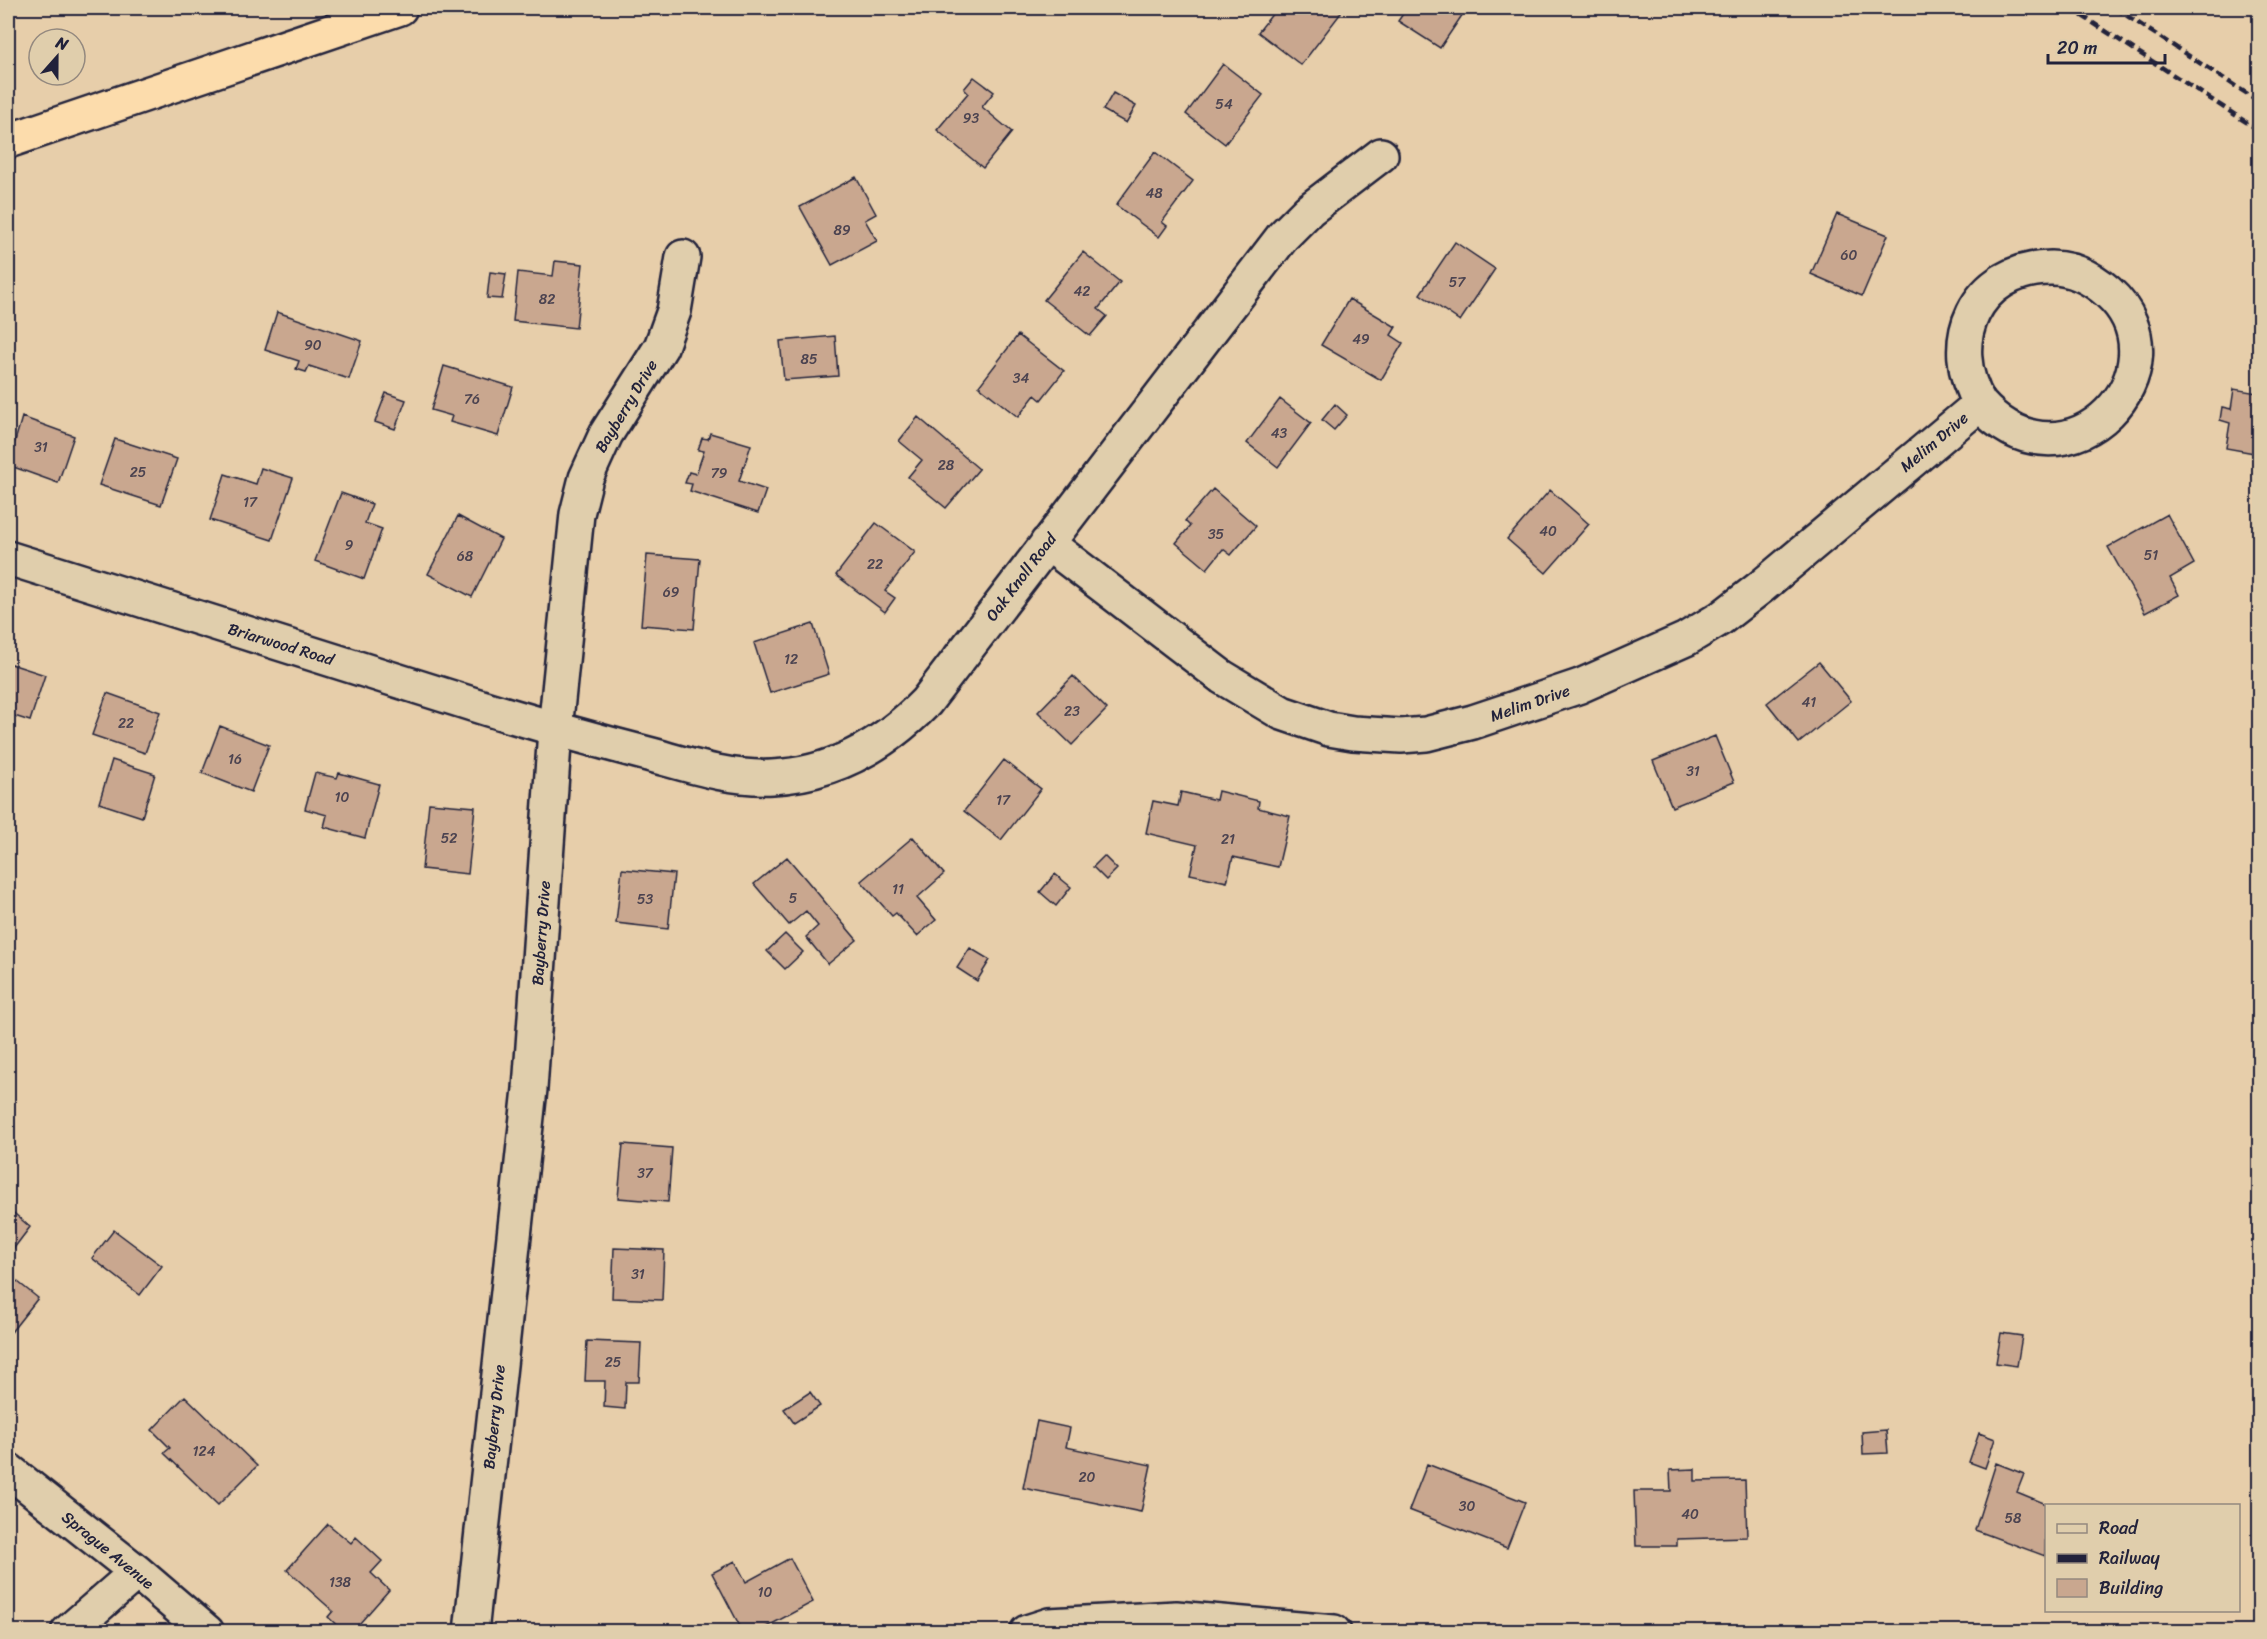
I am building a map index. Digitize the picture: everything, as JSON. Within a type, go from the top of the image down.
[{"type":"highway","points":[[8,141],[400,8]]},
{"type":"street","name":"Oak Knoll Road","points":[[555,730],[728,775],[783,776],[836,764],[876,745],[926,702],[1287,231],[1309,210],[1381,155]]},
{"type":"street","name":"Bayberry Drive","points":[[471,1632],[530,1089],[555,730],[577,514],[586,478],[606,434],[662,347],[674,311],[683,257]]},
{"type":"street","name":"Melim Drive","points":[[2039,268],[2059,268],[2079,273],[2097,282],[2112,295],[2131,327],[2134,361],[2125,394],[2103,420],[2072,436],[2038,438],[2006,427],[1980,404],[1970,387],[1963,347],[1974,310],[2002,281],[2020,272],[2039,268]]},
{"type":"street","name":"Melim Drive","points":[[1047,543],[1222,677],[1282,713],[1329,729],[1353,733],[1393,736],[1426,734],[1466,724],[1580,686],[1686,639],[1721,618],[1761,587],[1980,404]]},
{"type":"street","name":"Briarwood Road","points":[[8,558],[555,730]]},
{"type":"street","name":"Sprague Avenue","points":[[8,1470],[137,1572],[207,1632]]},
{"type":"street","points":[[68,1632],[137,1572]]},
{"type":"street","points":[[1027,1632],[1049,1624],[1176,1618],[1334,1632]]},
{"type":"building","points":[[1277,8],[1334,8],[1341,13],[1301,65],[1258,32]]},
{"type":"building","points":[[1407,8],[1467,8],[1440,48],[1398,21]]},
{"type":"building","points":[[1223,64],[1263,95],[1225,144],[1186,114]]},
{"type":"building","points":[[974,77],[994,92],[982,107],[1012,132],[983,168],[937,130],[968,93],[964,89]]},
{"type":"building","points":[[1113,93],[1136,106],[1126,123],[1103,110]]},
{"type":"building","points":[[1155,152],[1193,181],[1162,222],[1167,226],[1159,237],[1116,205]]},
{"type":"building","points":[[856,177],[876,214],[865,220],[877,241],[832,265],[800,207]]},
{"type":"building","points":[[1837,214],[1888,235],[1862,296],[1811,274]]},
{"type":"building","points":[[1455,242],[1495,269],[1460,321],[1420,294]]},
{"type":"building","points":[[1083,252],[1120,282],[1098,309],[1107,316],[1090,336],[1044,300]]},
{"type":"building","points":[[555,261],[583,264],[576,328],[513,321],[518,272],[553,276]]},
{"type":"building","points":[[490,272],[506,274],[502,299],[487,298]]},
{"type":"building","points":[[1349,299],[1396,327],[1391,335],[1403,343],[1381,380],[1321,345]]},
{"type":"building","points":[[277,312],[362,341],[349,379],[309,366],[306,372],[296,369],[299,361],[265,350]]},
{"type":"building","points":[[1018,335],[1064,371],[1041,400],[1035,395],[1018,417],[979,386]]},
{"type":"building","points":[[835,336],[838,376],[784,380],[780,341]]},
{"type":"building","points":[[444,366],[513,387],[498,436],[450,422],[452,416],[431,410]]},
{"type":"building","points":[[2259,386],[2260,454],[2226,448],[2230,423],[2220,420],[2222,407],[2231,409],[2234,389],[2257,393]]},
{"type":"building","points":[[386,393],[406,400],[395,429],[375,422]]},
{"type":"building","points":[[1280,399],[1311,423],[1278,467],[1247,443]]},
{"type":"building","points":[[1335,404],[1347,415],[1334,430],[1322,420]]},
{"type":"building","points":[[22,417],[74,436],[58,483],[8,465]]},
{"type":"building","points":[[918,417],[979,469],[946,508],[908,477],[922,460],[899,441]]},
{"type":"building","points":[[710,433],[751,445],[739,481],[766,490],[758,513],[690,491],[692,484],[685,483],[689,472],[696,474],[704,451],[698,450],[702,438],[708,439]]},
{"type":"building","points":[[115,439],[177,459],[161,505],[99,485]]},
{"type":"building","points":[[261,468],[293,478],[272,540],[210,520],[225,474],[256,484]]},
{"type":"building","points":[[1213,489],[1256,526],[1231,555],[1223,549],[1207,569],[1176,543],[1190,526],[1185,521]]},
{"type":"building","points":[[1550,490],[1589,524],[1546,573],[1507,539]]},
{"type":"building","points":[[341,493],[372,504],[365,523],[382,529],[364,579],[315,561]]},
{"type":"building","points":[[2167,514],[2194,564],[2170,578],[2179,595],[2145,613],[2108,547]]},
{"type":"building","points":[[458,516],[501,539],[472,597],[428,574]]},
{"type":"building","points":[[876,523],[915,552],[885,591],[895,598],[885,612],[836,575]]},
{"type":"building","points":[[647,555],[700,559],[694,629],[641,625]]},
{"type":"building","points":[[813,624],[829,674],[770,693],[754,643]]},
{"type":"building","points":[[1819,662],[1851,701],[1799,743],[1767,703]]},
{"type":"building","points":[[8,663],[45,675],[30,721],[8,714]]},
{"type":"building","points":[[1073,676],[1107,709],[1072,745],[1038,712]]},
{"type":"building","points":[[107,693],[160,712],[145,753],[92,735]]},
{"type":"building","points":[[220,726],[269,745],[251,792],[202,773]]},
{"type":"building","points":[[1715,736],[1734,782],[1672,807],[1653,761]]},
{"type":"building","points":[[112,760],[155,774],[142,817],[99,803]]},
{"type":"building","points":[[1004,760],[1041,789],[1001,840],[964,811]]},
{"type":"building","points":[[315,773],[337,778],[339,773],[379,784],[365,838],[324,827],[327,815],[305,809]]},
{"type":"building","points":[[1218,791],[1259,801],[1258,808],[1290,816],[1278,867],[1233,857],[1227,882],[1190,874],[1197,845],[1146,833],[1153,801],[1178,806],[1181,792],[1216,800]]},
{"type":"building","points":[[429,803],[475,807],[468,874],[422,869]]},
{"type":"building","points":[[913,837],[944,874],[917,898],[936,920],[917,936],[896,913],[892,916],[861,881]]},
{"type":"building","points":[[1104,856],[1117,869],[1106,880],[1093,867]]},
{"type":"building","points":[[787,857],[857,940],[828,964],[806,937],[818,926],[806,911],[789,925],[754,884]]},
{"type":"building","points":[[622,869],[674,874],[668,929],[616,923]]},
{"type":"building","points":[[1055,874],[1071,887],[1056,906],[1040,892]]},
{"type":"building","points":[[785,934],[803,952],[785,969],[767,951]]},
{"type":"building","points":[[970,948],[990,960],[977,981],[957,968]]},
{"type":"building","points":[[623,1144],[672,1148],[668,1202],[618,1198]]},
{"type":"building","points":[[8,1208],[30,1227],[8,1256]]},
{"type":"building","points":[[114,1230],[162,1266],[140,1295],[92,1258]]},
{"type":"building","points":[[614,1248],[664,1250],[662,1300],[612,1298]]},
{"type":"building","points":[[8,1274],[38,1298],[8,1336]]},
{"type":"building","points":[[2001,1333],[2022,1336],[2017,1366],[1996,1363]]},
{"type":"building","points":[[587,1341],[641,1343],[639,1382],[626,1382],[625,1409],[604,1407],[605,1381],[585,1381]]},
{"type":"building","points":[[810,1392],[820,1406],[794,1423],[784,1409]]},
{"type":"building","points":[[185,1396],[257,1466],[218,1505],[164,1453],[170,1448],[152,1430]]},
{"type":"building","points":[[1037,1421],[1070,1428],[1066,1447],[1151,1465],[1141,1512],[1023,1488]]},
{"type":"building","points":[[1886,1430],[1888,1453],[1863,1454],[1862,1432]]},
{"type":"building","points":[[1979,1433],[1995,1439],[1985,1468],[1969,1462]]},
{"type":"building","points":[[1996,1463],[2024,1474],[2017,1492],[2046,1504],[2045,1556],[1975,1530]]},
{"type":"building","points":[[1427,1464],[1525,1502],[1507,1548],[1409,1510]]},
{"type":"building","points":[[1695,1469],[1695,1481],[1745,1480],[1747,1537],[1677,1539],[1677,1546],[1636,1546],[1634,1491],[1671,1491],[1670,1470]]},
{"type":"building","points":[[328,1524],[351,1543],[356,1537],[382,1561],[371,1573],[389,1590],[352,1632],[344,1632],[328,1617],[333,1611],[287,1570]]},
{"type":"building","points":[[790,1558],[813,1602],[757,1632],[743,1632],[712,1573],[735,1561],[746,1582]]},
{"type":"railway","points":[[2070,8],[2260,131]]},
{"type":"railway","points":[[2115,8],[2260,102]]}]
